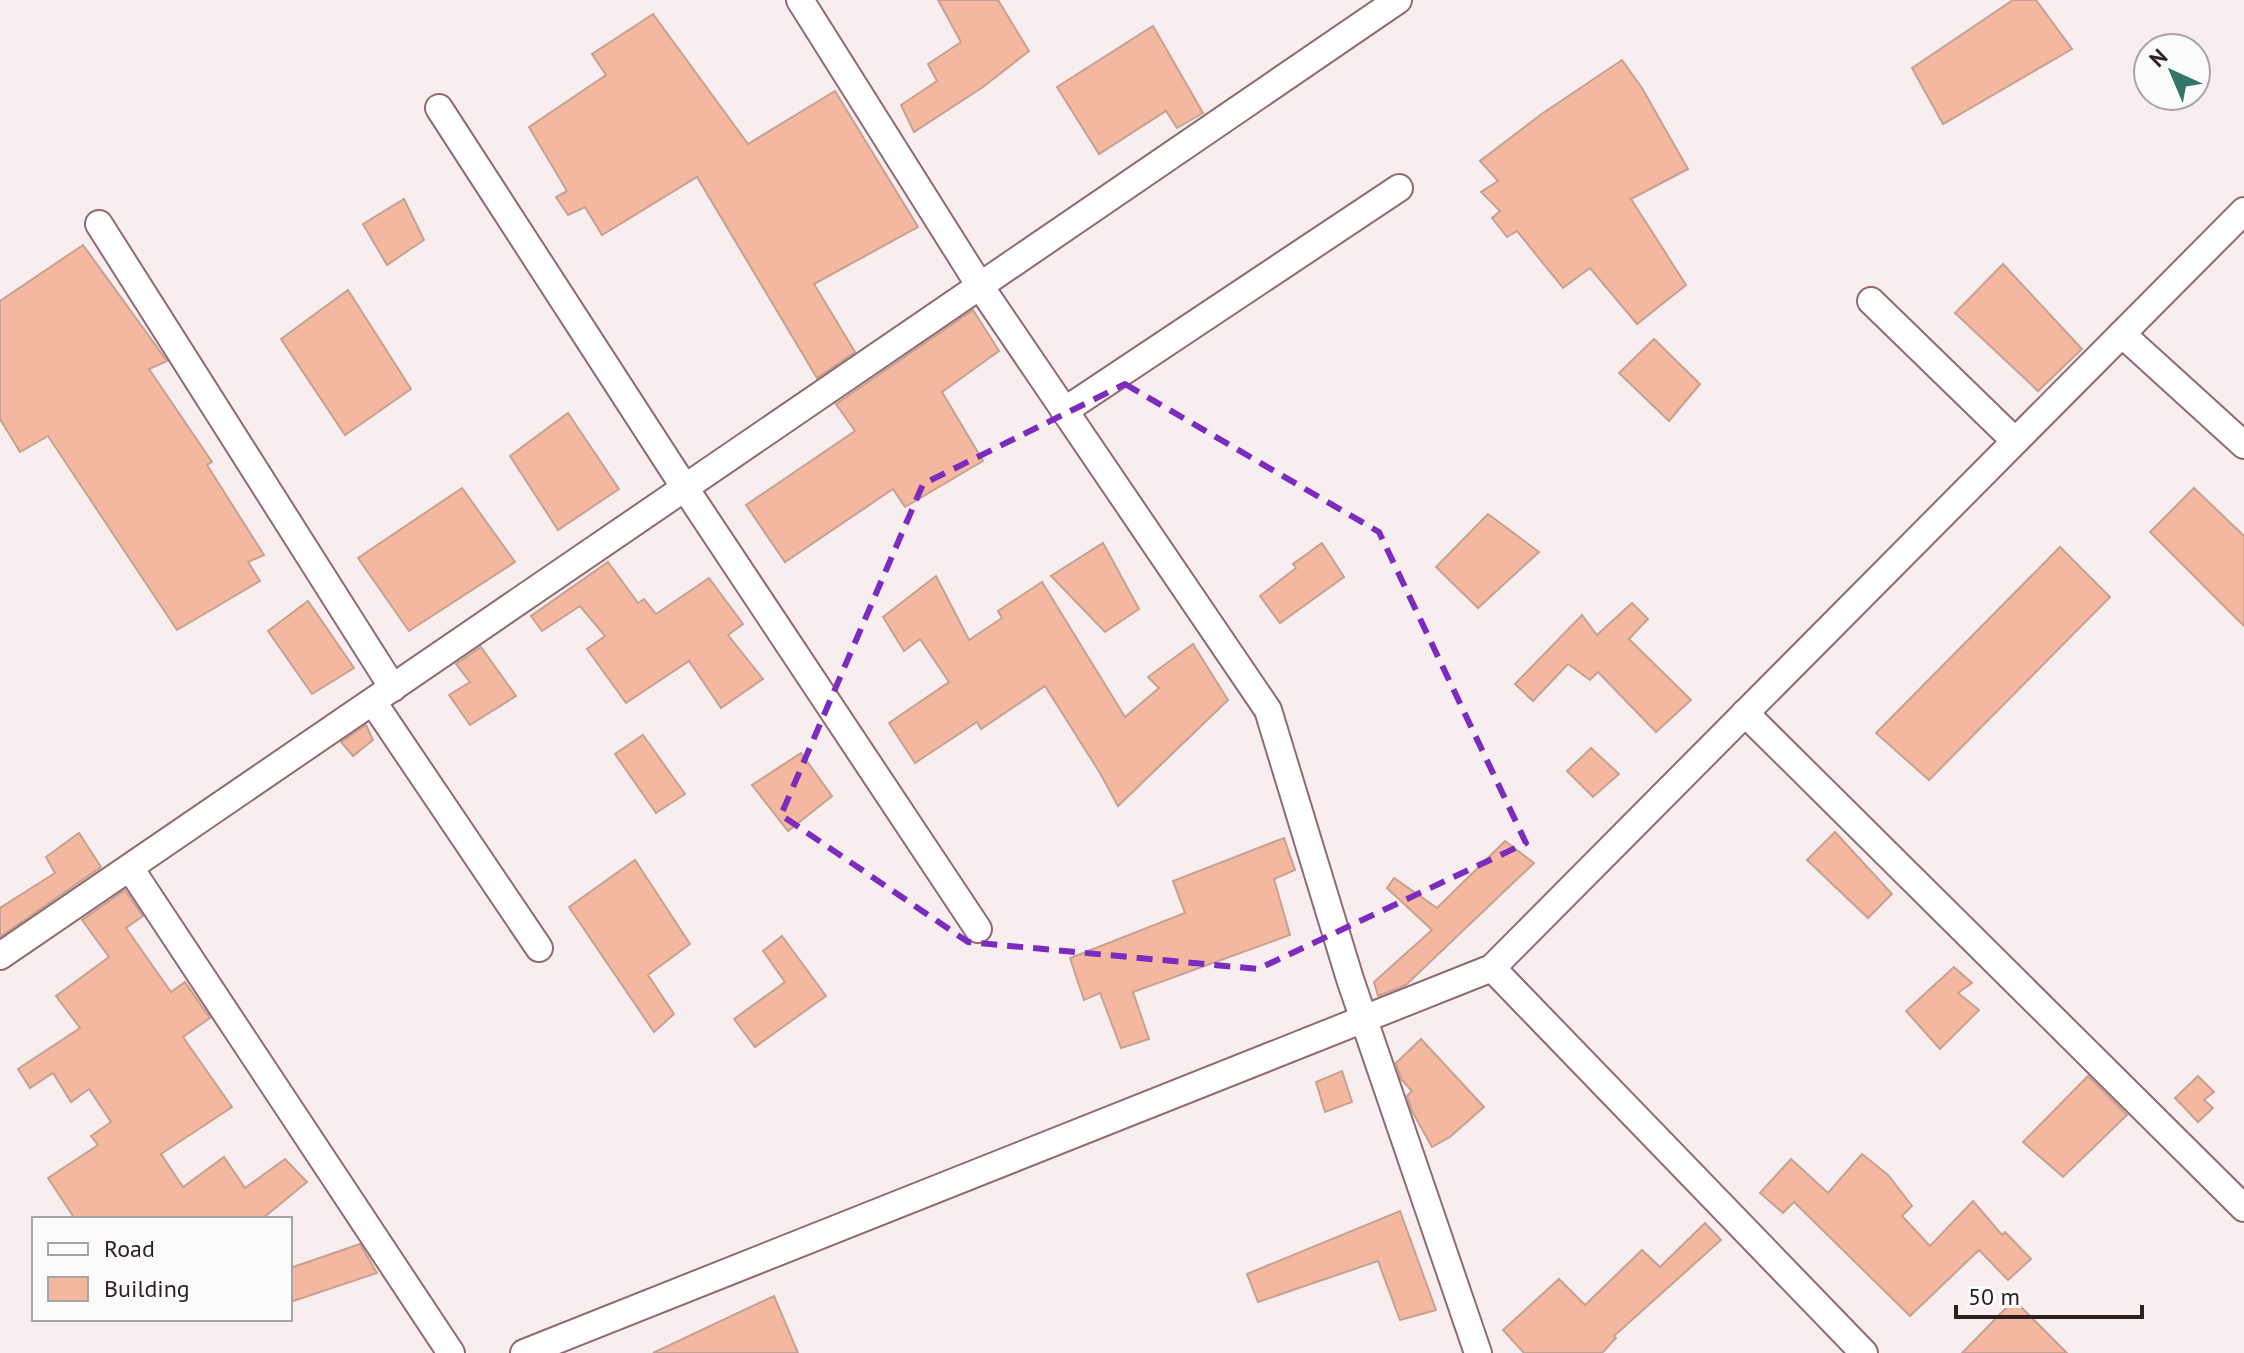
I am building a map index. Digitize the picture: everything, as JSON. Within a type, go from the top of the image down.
[{"type":"street","points":[[800,0],[980,286],[1268,710],[1364,1020],[1478,1353]]},
{"type":"street","points":[[0,956],[1398,0]]},
{"type":"street","points":[[439,108],[685,488],[978,929]]},
{"type":"street","points":[[1064,411],[1399,188]]},
{"type":"street","points":[[524,1353],[1492,968],[2244,211]]},
{"type":"street","points":[[99,224],[539,948]]},
{"type":"street","points":[[1871,301],[2015,441]]},
{"type":"street","points":[[2122,334],[2244,445]]},
{"type":"street","points":[[1745,713],[2244,1208]]},
{"type":"street","points":[[130,868],[451,1353]]},
{"type":"street","points":[[1492,968],[1864,1353]]},
{"type":"highlighted area","points":[[1125,384],[1379,532],[1526,843],[1258,969],[968,942],[781,815],[923,484]]},
{"type":"shaded area","points":[[0,0],[2244,0],[2244,1353],[0,1353]]},
{"type":"building","points":[[938,0],[998,0],[1029,51],[983,87],[914,132],[901,105],[937,81],[928,64],[961,42]]},
{"type":"building","points":[[2013,0],[2036,0],[2072,49],[1943,124],[1912,68]]},
{"type":"building","points":[[653,14],[748,144],[835,91],[918,227],[814,284],[855,352],[817,378],[697,177],[602,235],[585,207],[568,215],[556,197],[567,191],[529,127],[606,75],[592,54]]},
{"type":"building","points":[[1153,26],[1203,113],[1177,128],[1166,111],[1099,154],[1057,87]]},
{"type":"building","points":[[1622,60],[1642,88],[1688,169],[1631,199],[1686,285],[1637,324],[1590,268],[1563,288],[1517,231],[1507,237],[1492,218],[1500,211],[1481,192],[1498,181],[1480,161],[1543,113]]},
{"type":"building","points":[[404,199],[424,240],[387,265],[363,224]]},
{"type":"building","points":[[83,245],[167,361],[149,369],[212,462],[207,465],[264,555],[248,562],[260,581],[177,630],[48,436],[20,452],[0,419],[0,301]]},
{"type":"building","points":[[2003,264],[2082,349],[2038,391],[1955,313]]},
{"type":"building","points":[[348,290],[411,389],[345,435],[281,339]]},
{"type":"building","points":[[973,310],[999,351],[942,392],[983,461],[905,507],[893,489],[785,562],[746,505],[855,431],[836,404]]},
{"type":"building","points":[[1654,339],[1700,384],[1669,421],[1619,373]]},
{"type":"building","points":[[568,413],[619,489],[558,530],[510,456]]},
{"type":"building","points":[[462,488],[515,562],[409,631],[358,558]]},
{"type":"building","points":[[2194,488],[2244,536],[2244,626],[2150,532]]},
{"type":"building","points":[[1488,514],[1539,552],[1478,608],[1436,567]]},
{"type":"building","points":[[1103,543],[1139,609],[1105,632],[1051,576]]},
{"type":"building","points":[[1322,543],[1344,577],[1280,623],[1260,596],[1296,568],[1293,564]]},
{"type":"building","points":[[2060,547],[2110,597],[1929,780],[1876,733]]},
{"type":"building","points":[[608,562],[638,603],[644,599],[656,614],[709,578],[743,624],[728,635],[763,679],[721,708],[689,661],[626,703],[587,649],[605,636],[580,606],[542,631],[531,616]]},
{"type":"building","points":[[936,576],[969,640],[1002,618],[998,611],[1042,582],[1125,717],[1159,688],[1148,677],[1193,644],[1228,700],[1118,806],[1045,686],[981,729],[977,722],[915,763],[889,723],[949,682],[920,639],[904,651],[883,617]]},
{"type":"building","points":[[308,601],[354,668],[312,694],[268,631]]},
{"type":"building","points":[[1632,603],[1648,619],[1629,639],[1691,700],[1656,732],[1598,672],[1590,680],[1568,664],[1533,701],[1515,684],[1582,615],[1597,635]]},
{"type":"building","points":[[481,647],[516,696],[470,725],[449,695],[470,682],[456,664]]},
{"type":"building","points":[[366,725],[373,740],[353,756],[341,742]]},
{"type":"building","points":[[643,735],[685,794],[656,813],[615,754]]},
{"type":"building","points":[[1591,748],[1619,774],[1593,797],[1567,771]]},
{"type":"building","points":[[801,753],[832,796],[788,831],[752,785]]},
{"type":"building","points":[[1835,832],[1892,894],[1868,918],[1807,860]]},
{"type":"building","points":[[79,833],[101,867],[0,937],[0,908],[55,873],[46,857]]},
{"type":"building","points":[[1284,838],[1295,870],[1274,879],[1290,935],[1133,992],[1149,1039],[1121,1048],[1100,993],[1084,1000],[1070,958],[1185,913],[1173,881]]},
{"type":"building","points":[[1505,841],[1534,863],[1406,985],[1378,996],[1374,982],[1432,930],[1387,888],[1394,878],[1437,908]]},
{"type":"building","points":[[635,860],[690,944],[648,975],[674,1014],[654,1032],[569,907]]},
{"type":"building","points":[[125,890],[143,916],[126,928],[171,992],[185,982],[210,1018],[183,1037],[232,1107],[161,1154],[183,1187],[224,1157],[245,1188],[285,1159],[307,1182],[264,1217],[74,1217],[48,1178],[98,1145],[91,1136],[111,1122],[89,1089],[71,1102],[53,1073],[30,1088],[18,1069],[80,1028],[56,996],[109,957],[82,920]]},
{"type":"building","points":[[782,936],[826,996],[755,1047],[734,1019],[785,982],[763,951]]},
{"type":"building","points":[[1954,967],[1972,983],[1958,993],[1979,1010],[1940,1049],[1906,1011]]},
{"type":"building","points":[[1421,1039],[1484,1107],[1450,1137],[1432,1147],[1412,1111],[1407,1096],[1412,1091],[1401,1079],[1396,1063]]},
{"type":"building","points":[[1342,1071],[1352,1102],[1325,1112],[1316,1082]]},
{"type":"building","points":[[2088,1076],[2127,1115],[2063,1177],[2023,1142]]},
{"type":"building","points":[[2198,1076],[2214,1092],[2204,1100],[2213,1108],[2198,1122],[2175,1098]]},
{"type":"building","points":[[1862,1154],[1888,1175],[1912,1206],[1902,1216],[1930,1246],[1973,1201],[2002,1235],[2005,1232],[2031,1259],[2008,1280],[1979,1250],[1910,1316],[1794,1202],[1783,1213],[1760,1193],[1791,1159],[1828,1193]]},
{"type":"building","points":[[1400,1211],[1436,1310],[1400,1320],[1378,1261],[1258,1302],[1247,1274]]},
{"type":"building","points":[[1705,1223],[1721,1240],[1614,1336],[1616,1338],[1602,1353],[1524,1353],[1503,1330],[1559,1279],[1585,1305],[1642,1250],[1660,1267]]},
{"type":"building","points":[[360,1244],[377,1273],[292,1301],[292,1267]]},
{"type":"building","points":[[774,1296],[798,1353],[653,1353]]},
{"type":"building","points":[[2014,1300],[2067,1353],[1962,1353]]}]
